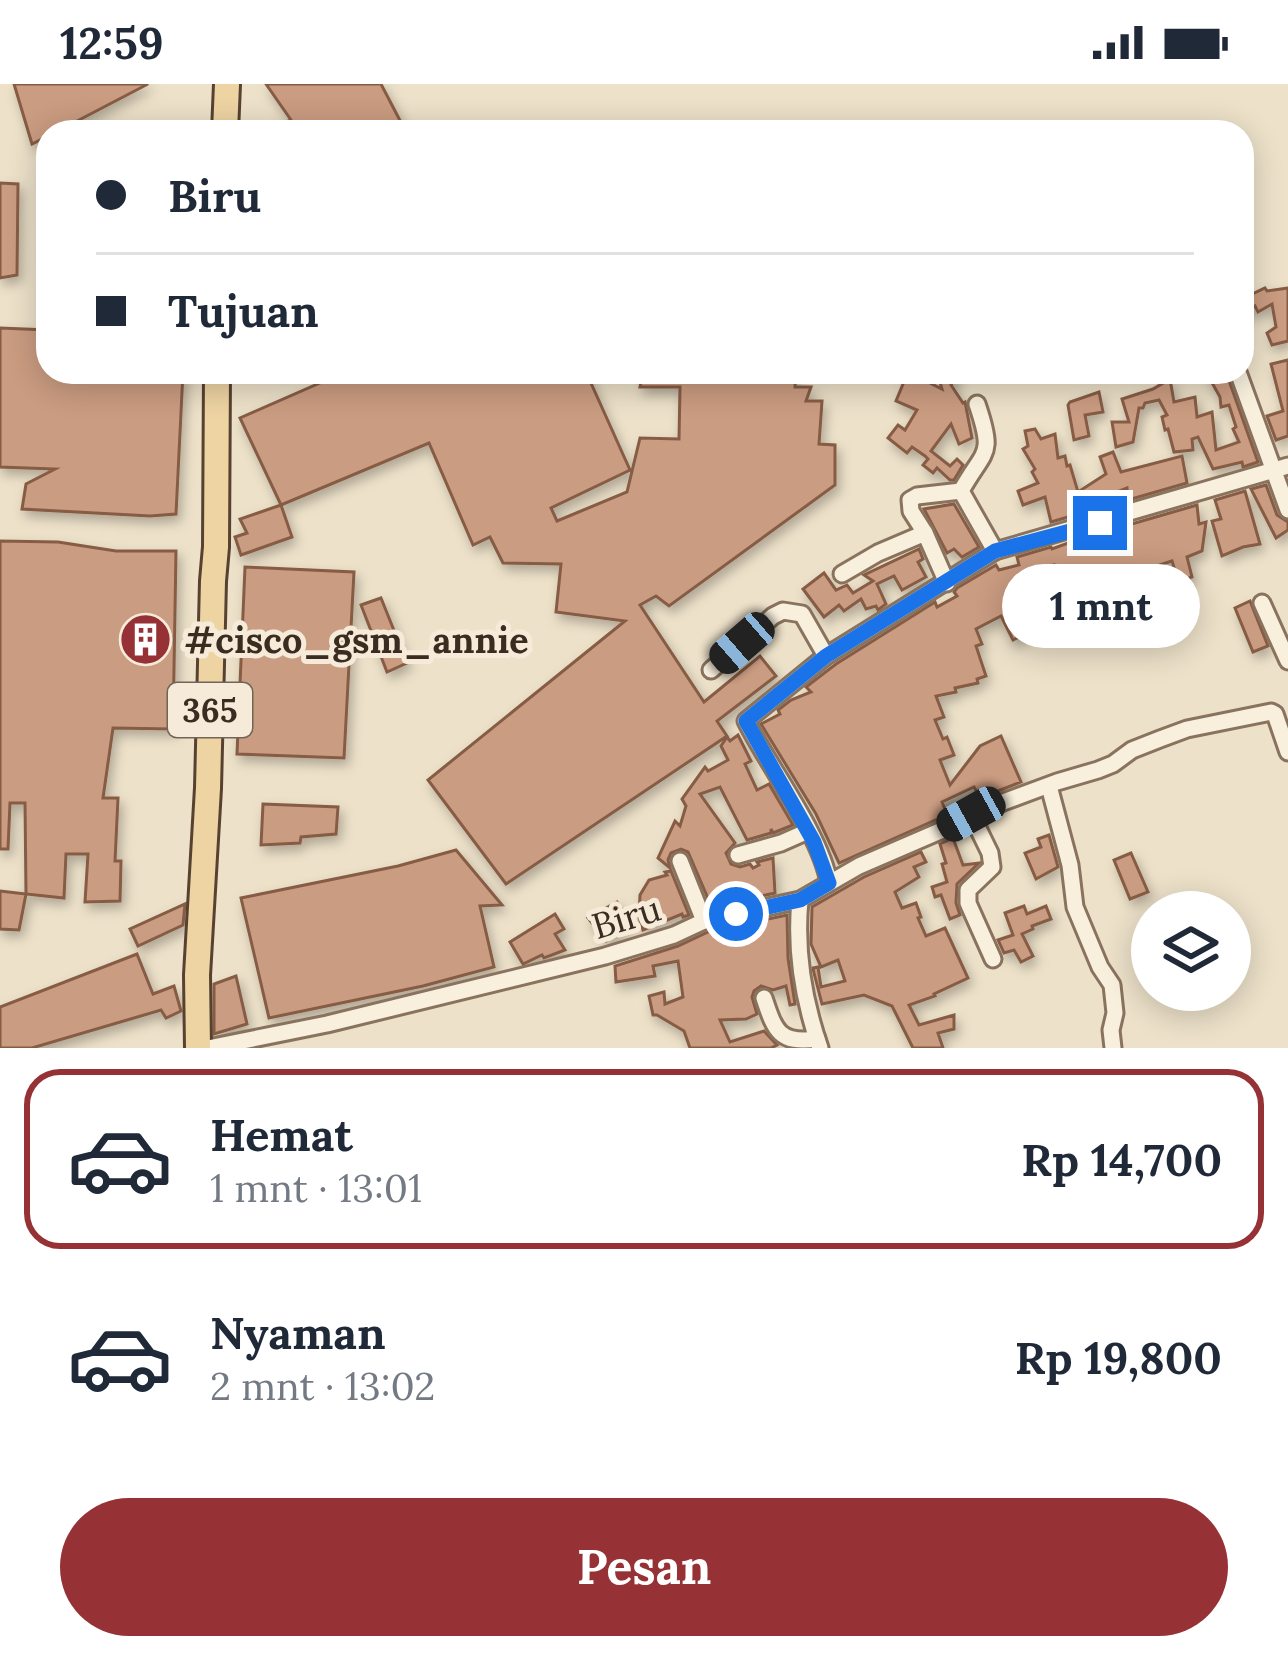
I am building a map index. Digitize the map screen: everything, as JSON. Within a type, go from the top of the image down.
[{"type":"main road","points":[[227,120],[231,87]]},
{"type":"main road","name":"365","points":[[198,1048],[197,975],[216,547],[217,384]]},
{"type":"street","points":[[1243,384],[1281,468],[1288,510]]},
{"type":"street","points":[[947,583],[910,500],[961,491],[981,463],[986,449],[976,404]]},
{"type":"street","points":[[829,883],[808,831],[746,721],[826,656],[995,551],[1281,468]]},
{"type":"street","points":[[961,491],[995,551]]},
{"type":"street","points":[[842,574],[925,533]]},
{"type":"street","points":[[1262,603],[1288,661]]},
{"type":"street","points":[[711,670],[783,610],[802,614],[826,656]]},
{"type":"street","name":"Biru","points":[[208,1048],[604,956],[704,921],[800,900],[859,866],[971,814],[1098,770],[1132,750],[1187,729],[1281,711],[1288,752]]},
{"type":"street","points":[[1049,786],[1070,865],[1075,907],[1112,985],[1113,1048]]},
{"type":"street","points":[[971,814],[992,867],[968,890],[968,903],[993,959]]},
{"type":"street","points":[[738,855],[808,831]]},
{"type":"street","points":[[680,861],[704,921]]},
{"type":"street","points":[[764,998],[782,1035],[792,1041],[819,1043],[800,969],[800,900]]},
{"type":"building","points":[[14,84],[148,84],[79,120],[36,120],[36,142],[32,144]]},
{"type":"building","points":[[266,84],[381,84],[400,120],[291,120]]},
{"type":"building","points":[[0,183],[18,184],[17,275],[0,278]]},
{"type":"building","points":[[1288,288],[1288,341],[1272,345],[1267,333],[1276,327],[1272,304],[1258,312],[1254,293]]},
{"type":"building","points":[[0,328],[36,330],[36,384],[182,384],[176,514],[22,509],[26,484],[55,469],[0,467]]},
{"type":"building","points":[[1288,360],[1288,436],[1276,440],[1267,416],[1283,411],[1271,364]]},
{"type":"building","points":[[318,384],[591,384],[630,470],[551,508],[557,521],[627,492],[640,438],[679,439],[680,387],[641,384],[795,384],[811,387],[806,401],[822,401],[819,444],[835,445],[835,485],[669,606],[656,596],[640,605],[704,702],[760,656],[776,676],[717,721],[727,736],[506,884],[428,780],[625,621],[556,612],[561,564],[503,563],[490,537],[473,545],[429,443],[281,505],[240,418]]},
{"type":"building","points":[[903,384],[932,384],[942,389],[941,384],[952,384],[965,402],[972,438],[959,444],[951,424],[931,451],[950,466],[957,459],[963,465],[954,480],[937,468],[933,473],[923,465],[925,456],[912,447],[907,453],[888,438],[898,425],[905,430],[917,410],[896,401]]},
{"type":"building","points":[[1162,384],[1171,384],[1174,402],[1195,397],[1197,417],[1212,412],[1216,450],[1239,442],[1229,405],[1221,407],[1213,384],[1230,384],[1258,462],[1213,469],[1198,437],[1192,439],[1193,450],[1174,452],[1159,400],[1139,408],[1133,442],[1116,447],[1112,422],[1129,422],[1122,399]]},
{"type":"building","points":[[1099,392],[1103,412],[1085,415],[1089,436],[1074,440],[1068,405]]},
{"type":"building","points":[[1035,429],[1041,439],[1055,434],[1058,458],[1065,456],[1078,492],[1106,474],[1100,457],[1113,452],[1121,472],[1182,456],[1187,483],[1128,500],[1127,488],[1100,499],[1102,507],[1051,522],[1045,497],[1023,505],[1018,491],[1038,483],[1023,449],[1028,446],[1025,431]]},
{"type":"building","points":[[1266,485],[1277,515],[1288,522],[1288,530],[1276,538],[1251,489]]},
{"type":"building","points":[[1245,491],[1260,544],[1222,556],[1212,521],[1221,519],[1215,500]]},
{"type":"building","points":[[954,504],[979,547],[962,557],[954,549],[947,553],[924,509]]},
{"type":"building","points":[[281,505],[292,537],[241,555],[235,537],[247,533],[240,519]]},
{"type":"building","points":[[1197,505],[1199,524],[1206,522],[1202,551],[1187,557],[1192,577],[1178,581],[1172,561],[1141,571],[1144,583],[1128,589],[1130,600],[1118,604],[1116,593],[1093,596],[1096,608],[1066,616],[1054,565],[1028,573],[1037,613],[1020,618],[1027,633],[1013,640],[1001,616],[976,629],[986,676],[977,679],[978,683],[955,688],[956,692],[936,696],[944,717],[935,720],[954,755],[940,760],[950,785],[980,746],[1001,736],[1021,782],[980,798],[974,787],[942,802],[947,814],[942,817],[839,863],[816,814],[761,724],[780,714],[778,710],[791,700],[811,692],[806,687],[836,664],[935,602],[937,607],[957,596],[957,588],[996,565],[999,570],[1019,565],[1017,557],[1082,538],[1113,537],[1111,530]]},
{"type":"building","points":[[0,541],[176,551],[173,729],[113,728],[103,798],[118,798],[115,861],[121,861],[120,901],[85,902],[88,854],[66,854],[64,898],[26,894],[25,803],[10,803],[8,849],[0,849]]},
{"type":"building","points":[[919,549],[923,559],[918,562],[926,577],[902,590],[894,576],[877,584],[886,604],[878,610],[876,606],[866,609],[861,599],[844,611],[839,605],[824,617],[803,589],[824,573],[836,590],[847,585],[853,593],[873,581],[864,575]]},
{"type":"building","points":[[245,567],[354,572],[344,758],[237,754]]},
{"type":"building","points":[[381,598],[407,663],[387,672],[361,605]]},
{"type":"building","points":[[1250,601],[1268,646],[1253,652],[1235,608]]},
{"type":"building","points":[[738,735],[751,761],[745,764],[757,790],[769,784],[793,825],[747,840],[720,787],[700,794],[735,843],[726,853],[731,864],[753,868],[773,858],[775,893],[710,903],[688,852],[671,853],[670,868],[658,858],[675,821],[680,826],[686,806],[682,799],[705,767],[708,771],[728,760],[721,746],[727,737],[730,741]]},
{"type":"building","points":[[263,804],[338,807],[336,834],[301,837],[300,843],[261,845]]},
{"type":"building","points":[[1049,835],[1058,867],[1036,879],[1025,853],[1041,847],[1038,839]]},
{"type":"building","points":[[953,838],[963,865],[979,863],[957,884],[960,915],[950,919],[941,895],[935,897],[932,887],[947,882],[940,844]]},
{"type":"building","points":[[456,850],[502,905],[480,906],[494,967],[269,1018],[241,898]]},
{"type":"building","points":[[921,852],[926,862],[914,867],[919,877],[895,892],[902,908],[916,903],[926,936],[945,928],[968,978],[909,1005],[919,1025],[954,1015],[954,1029],[938,1033],[943,1048],[913,1048],[892,1006],[864,995],[822,1004],[813,968],[818,967],[821,987],[845,981],[838,960],[821,967],[811,944],[812,907]]},
{"type":"building","points":[[1131,853],[1148,891],[1131,891],[1130,899],[1114,860]]},
{"type":"building","points":[[671,871],[689,915],[643,930],[640,895],[649,880]]},
{"type":"building","points":[[0,891],[26,894],[19,930],[0,929]]},
{"type":"building","points":[[617,902],[632,924],[606,941],[588,918]]},
{"type":"building","points":[[185,904],[183,925],[138,946],[130,929]]},
{"type":"building","points":[[1024,906],[1027,914],[1046,906],[1051,919],[1022,934],[1033,956],[1021,962],[1014,950],[1004,953],[998,940],[1013,935],[1005,913]]},
{"type":"building","points":[[555,914],[564,929],[555,934],[565,950],[523,964],[510,942]]},
{"type":"building","points":[[787,915],[795,1004],[790,1005],[786,986],[773,990],[761,986],[752,997],[757,1014],[720,1020],[730,1042],[764,1031],[777,1045],[771,1048],[690,1048],[684,1031],[653,1015],[649,996],[664,992],[665,1004],[683,997],[678,961],[653,966],[655,976],[616,982],[615,966],[708,932]]},
{"type":"building","points":[[137,954],[153,994],[174,986],[181,1011],[166,1018],[161,1010],[32,1048],[0,1048],[0,1007]]},
{"type":"building","points":[[236,976],[247,1024],[214,1034],[214,984]]},
{"type":"place","name":"#cisco_gsm_annie","points":[[145,640]]},
{"type":"route","points":[[736,914],[800,900],[829,883],[814,842],[746,721],[826,656],[995,551],[1100,523]]}]
